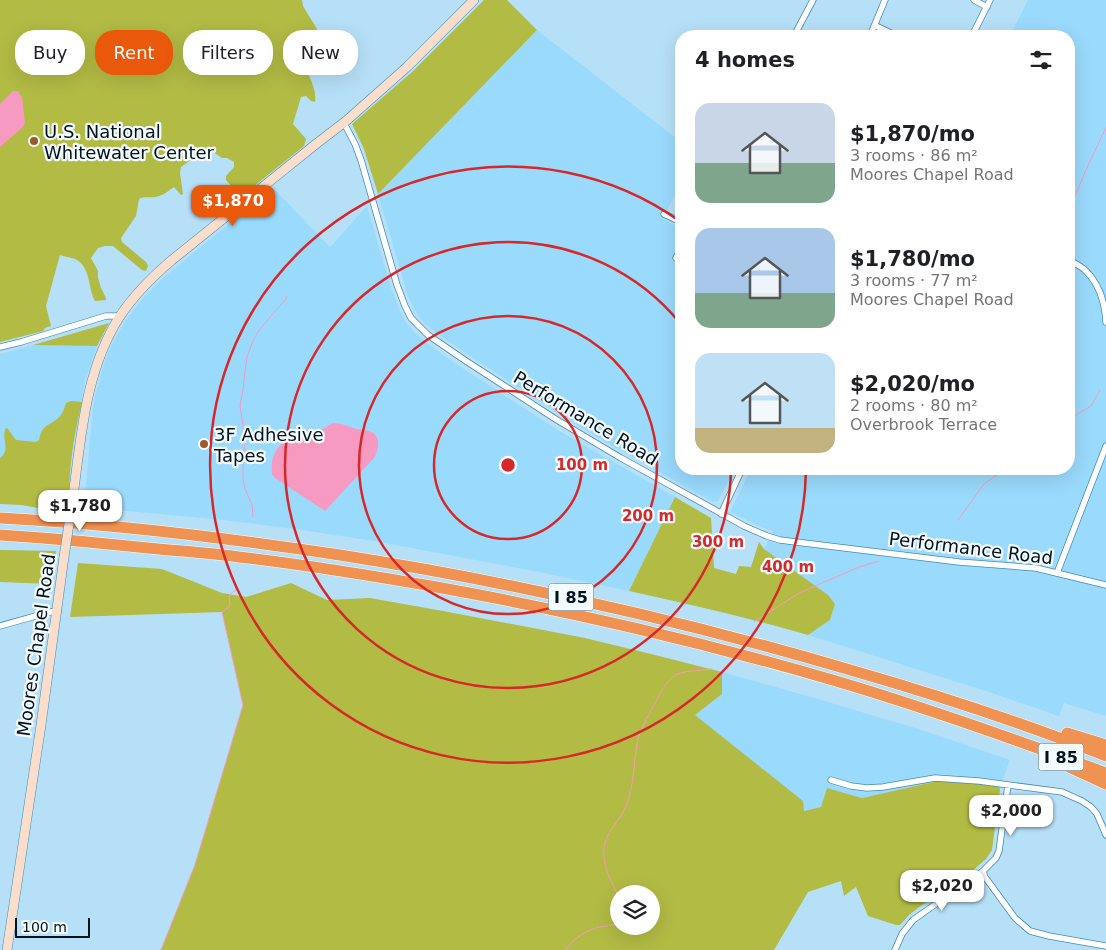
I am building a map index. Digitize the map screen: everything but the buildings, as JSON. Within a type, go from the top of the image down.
[{"type":"highway","name":"I 85","points":[[0,518],[154,531],[284,547],[397,564],[574,598],[717,632],[814,659],[938,696],[1106,756]]},
{"type":"highway","name":"I 85","points":[[0,536],[238,557],[372,576],[587,617],[736,653],[880,695],[1017,740],[1106,773]]},
{"type":"highway","points":[[938,696],[1001,711],[1106,745]]},
{"type":"highway","points":[[1017,740],[1062,764],[1106,784]]},
{"type":"main road","name":"Moores Chapel Road","points":[[7,950],[85,416],[91,381],[105,343],[120,316],[150,280],[172,260],[344,123],[407,67],[474,0]]},
{"type":"street","points":[[797,30],[813,0]]},
{"type":"street","points":[[874,30],[885,0]]},
{"type":"street","points":[[974,0],[987,6]]},
{"type":"street","points":[[975,30],[990,0]]},
{"type":"street","points":[[876,26],[884,30]]},
{"type":"street","name":"Performance Road","points":[[344,123],[361,160],[402,298],[411,318],[435,340],[466,362],[579,434],[721,514],[758,533],[780,540],[960,562],[1022,566],[1106,585]]},
{"type":"street","points":[[664,214],[675,219]]},
{"type":"street","points":[[1075,264],[1085,270],[1102,297],[1106,322]]},
{"type":"street","points":[[0,347],[106,316],[120,316]]},
{"type":"street","points":[[1057,573],[1106,446]]},
{"type":"street","points":[[721,514],[739,475]]},
{"type":"street","points":[[0,626],[58,611]]},
{"type":"street","points":[[831,780],[851,786],[867,788],[891,786],[935,778],[1062,792],[1091,807],[1097,814],[1106,835]]},
{"type":"street","points":[[895,950],[902,934],[914,920],[993,862],[998,853],[1008,785]]},
{"type":"street","points":[[983,871],[985,877],[1014,918],[1030,931],[1106,946]]},
{"type":"shaded area","points":[[1028,0],[1106,0],[1106,716],[1064,703],[1059,716],[808,635],[830,620],[835,604],[827,595],[764,549],[773,531],[730,512],[748,475],[1075,475],[1075,30],[1013,30]]},
{"type":"shaded area","points":[[537,30],[675,137],[675,194],[663,219],[675,226],[675,475],[732,475],[718,501],[713,502],[562,416],[470,356],[424,323],[408,296],[378,194]]},
{"type":"shaded area","points":[[13,91],[18,91],[22,97],[25,123],[23,127],[0,147],[0,104]]},
{"type":"shaded area","points":[[273,188],[330,247],[367,206],[391,288],[402,316],[415,333],[456,364],[561,432],[675,497],[629,591],[374,541],[224,520],[84,507],[95,396],[111,346],[126,320],[144,297],[164,277]]},
{"type":"shaded area","points":[[33,345],[97,346],[85,381],[78,418],[74,418],[0,477],[0,354]]},
{"type":"shaded area","points":[[333,423],[373,433],[378,439],[378,447],[374,458],[325,511],[275,478],[272,474],[272,462],[274,455],[286,439],[299,431],[315,431]]},
{"type":"shaded area","points":[[722,672],[915,728],[1010,760],[1002,781],[942,780],[862,798],[827,788],[821,807],[804,811],[695,715],[722,694]]},
{"type":"green space","points":[[0,0],[302,0],[303,6],[317,30],[283,30],[283,75],[309,75],[313,84],[315,102],[306,96],[301,97],[293,124],[306,139],[304,146],[243,195],[235,190],[226,180],[226,176],[234,167],[234,162],[227,158],[222,158],[212,151],[202,152],[181,167],[183,194],[181,195],[174,187],[160,196],[139,199],[136,216],[121,238],[122,242],[146,262],[148,266],[146,271],[142,270],[113,246],[98,248],[91,258],[98,271],[98,278],[106,300],[95,301],[85,268],[82,264],[75,259],[60,255],[46,306],[51,326],[43,331],[0,342]]},
{"type":"green space","points":[[484,0],[507,0],[537,30],[378,194],[364,149],[352,124],[412,72]]},
{"type":"green space","points":[[109,323],[97,346],[33,345]]},
{"type":"green space","points":[[71,401],[82,402],[73,451],[69,500],[66,507],[61,512],[21,505],[0,504],[0,458],[6,447],[4,436],[6,428],[16,440],[36,442],[39,440],[44,428],[60,416],[66,403]]},
{"type":"green space","points":[[675,497],[711,518],[714,568],[736,574],[739,566],[751,567],[759,542],[764,549],[828,595],[835,604],[830,620],[808,635],[629,591]]},
{"type":"green space","points":[[0,550],[56,551],[51,584],[0,582]]},
{"type":"green space","points":[[78,563],[162,569],[222,593],[246,597],[291,583],[327,600],[370,598],[443,611],[585,638],[722,672],[722,694],[695,715],[803,801],[804,811],[821,807],[827,788],[862,798],[942,780],[999,786],[992,850],[986,859],[972,871],[918,908],[900,925],[868,916],[856,887],[844,896],[841,881],[808,892],[774,950],[161,950],[195,864],[243,705],[222,612],[70,617]]},
{"type":"waterway","points":[[1075,196],[1106,128]]},
{"type":"waterway","points":[[253,517],[252,505],[243,480],[245,440],[240,405],[247,357],[258,332],[287,296]]},
{"type":"waterway","points":[[1075,415],[1091,406],[1100,390]]},
{"type":"waterway","points":[[958,520],[984,484],[997,475]]},
{"type":"waterway","points":[[754,622],[799,593],[859,567],[879,561]]},
{"type":"waterway","points":[[161,950],[195,865],[243,705],[222,612],[230,606],[229,595],[238,588]]},
{"type":"waterway","points":[[613,885],[605,864],[605,843],[624,811],[629,798],[636,747],[646,719],[671,678],[677,674],[711,669]]},
{"type":"waterway","points":[[566,950],[572,942],[585,933],[599,927],[610,925]]},
{"type":"place","name":"U.S. National Whitewater Center","points":[[34,141]]},
{"type":"place","name":"3F Adhesive Tapes","points":[[204,444]]}]
